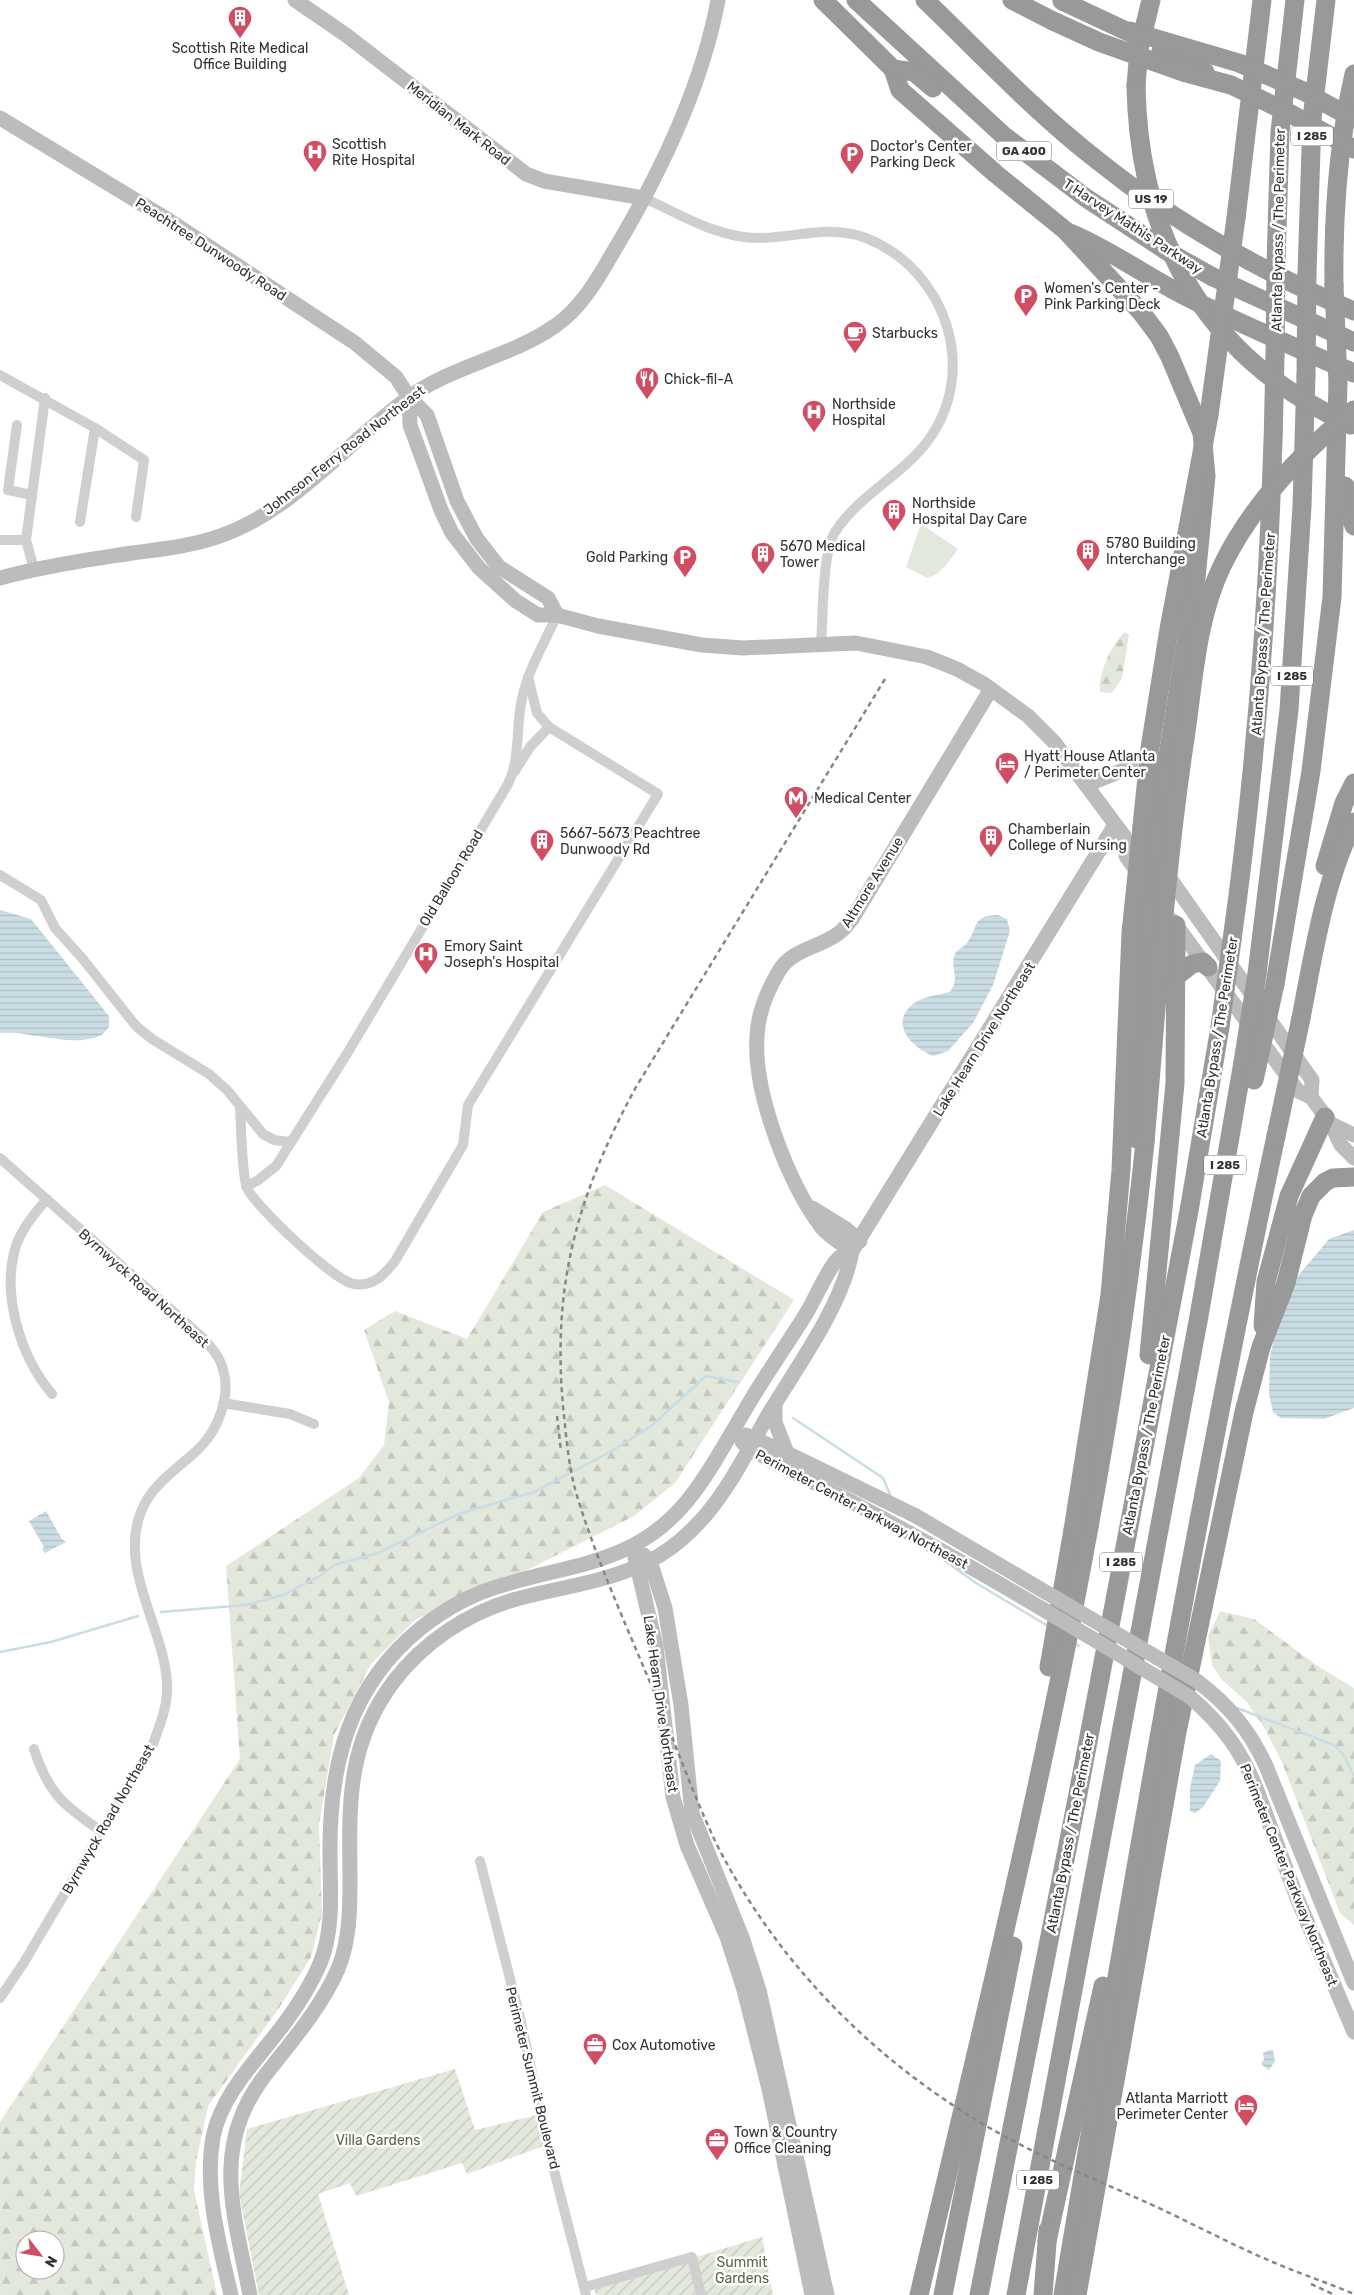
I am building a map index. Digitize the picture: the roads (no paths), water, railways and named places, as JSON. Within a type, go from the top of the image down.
[{"type":"highway","points":[[823,0],[893,69],[900,90],[1066,232],[1141,312],[1159,336],[1202,433],[1206,476],[1204,514],[1188,633],[1166,769],[1147,931],[1136,1152],[1115,1366]]},
{"type":"highway","name":"T Harvey Mathis Parkway","points":[[856,0],[1010,141],[1086,198],[1170,253],[1211,276],[1354,342]]},
{"type":"highway","name":"GA 400","points":[[925,0],[1016,89],[1097,161],[1200,233],[1287,282],[1354,311]]},
{"type":"highway","points":[[1012,0],[1099,42],[1182,72],[1231,85]]},
{"type":"highway","name":"US 19","points":[[1151,0],[1139,49],[1136,86],[1137,127],[1142,166],[1152,204],[1167,246],[1199,302],[1239,350],[1264,372],[1326,414],[1346,425]]},
{"type":"highway","points":[[919,2295],[940,2171],[1026,1783],[1073,1530],[1110,1295],[1121,1170],[1131,933],[1150,748],[1168,629],[1209,414],[1236,218],[1262,0]]},
{"type":"highway","name":"Atlanta Bypass / The Perimeter","points":[[979,2295],[1078,1794],[1194,1184],[1220,1027],[1232,940],[1249,808],[1263,657],[1273,481],[1280,132],[1295,0]]},
{"type":"highway","name":"Atlanta Bypass / The Perimeter","points":[[1016,2295],[1061,2064],[1198,1326],[1257,974],[1289,710],[1302,515],[1312,119],[1326,0]]},
{"type":"highway","points":[[1061,1],[1130,31],[1239,63],[1303,91],[1354,119]]},
{"type":"highway","points":[[1130,31],[1182,62],[1291,114],[1354,149]]},
{"type":"highway","points":[[893,69],[914,72],[1042,179],[1093,211],[1170,253]]},
{"type":"highway","points":[[1233,1120],[1254,1080],[1274,984],[1311,772],[1332,597],[1346,425],[1338,384],[1333,230],[1339,161],[1354,74]]},
{"type":"highway","points":[[1066,232],[1097,244],[1137,270],[1187,297],[1354,373]]},
{"type":"highway","points":[[919,2295],[1038,1790],[1082,1562],[1132,1258],[1145,1142],[1172,827],[1199,638],[1207,602],[1222,566],[1253,515],[1290,468],[1354,410]]},
{"type":"highway","points":[[1346,425],[1342,442],[1345,501],[1354,526]]},
{"type":"highway","points":[[1316,941],[1321,885],[1327,858],[1344,803],[1354,782]]},
{"type":"highway","points":[[1063,2295],[1139,1846],[1246,1279],[1316,941],[1332,879],[1354,822]]},
{"type":"highway","points":[[1148,1418],[1145,1383],[1154,1312],[1175,1083],[1177,1046],[1174,978],[1176,925]]},
{"type":"highway","points":[[1174,978],[1192,964],[1203,962],[1208,967]]},
{"type":"highway","points":[[1261,1347],[1266,1282],[1289,1196],[1328,1120]]},
{"type":"highway","points":[[1077,2295],[1177,1732],[1244,1412],[1261,1347],[1286,1282],[1303,1215],[1311,1196],[1325,1182],[1333,1178],[1354,1177]]},
{"type":"highway","points":[[943,2295],[1009,1971],[1037,1810],[1038,1790]]},
{"type":"highway","points":[[1047,2241],[1126,1883],[1139,1846]]},
{"type":"highway","points":[[1043,2295],[1064,2089],[1061,2064]]},
{"type":"main road","name":"Meridian Mark Road","points":[[295,0],[346,35],[526,174],[544,181],[644,198]]},
{"type":"main road","name":"Johnson Ferry Road Northeast","points":[[0,578],[34,568],[182,546],[222,536],[249,524],[309,481],[376,422],[432,382],[536,338],[557,324],[588,296],[644,198],[691,96],[718,0]]},
{"type":"main road","name":"Peachtree Dunwoody Road","points":[[0,118],[170,220],[355,343],[396,377],[409,397]]},
{"type":"main road","points":[[409,397],[410,425],[441,510],[464,551],[494,583],[516,601],[538,615],[557,615],[606,628],[702,645],[743,648],[856,643],[927,657],[957,669],[997,693],[1028,716],[1054,742],[1086,785],[1119,830],[1126,856],[1298,1091],[1312,1097],[1328,1120],[1341,1145],[1354,1158]]},
{"type":"main road","name":"Altmore Avenue","points":[[856,1246],[846,1229],[810,1206],[777,1143],[767,1110],[756,1036],[766,995],[780,970],[791,958],[840,933],[852,919],[979,708],[997,693]]},
{"type":"main road","points":[[1086,785],[1131,767]]},
{"type":"main road","points":[[1119,830],[1141,838],[1312,1080],[1312,1097]]},
{"type":"main road","name":"Lake Hearn Drive Northeast","points":[[250,2295],[231,2196],[230,2166],[232,2140],[247,2104],[262,2081],[296,2039],[325,1993],[338,1967],[347,1937],[350,1909],[351,1780],[360,1743],[386,1692],[412,1660],[438,1637],[455,1626],[506,1602],[592,1582],[644,1564],[682,1539],[704,1518],[752,1443],[835,1301],[849,1269],[856,1246],[1119,830]]},
{"type":"main road","points":[[1328,1120],[1354,1135]]},
{"type":"main road","name":"Lake Hearn Drive Northeast","points":[[231,2295],[218,2236],[210,2185],[216,2127],[237,2084],[285,2022],[314,1977],[324,1953],[330,1924],[331,1804],[334,1775],[342,1745],[355,1712],[376,1677],[396,1652],[423,1627],[452,1608],[503,1584],[589,1564],[633,1545],[664,1523],[687,1500],[733,1432],[809,1309],[838,1258],[856,1246]]},
{"type":"main road","points":[[775,1404],[775,1422],[783,1459]]},
{"type":"main road","name":"Perimeter Center Parkway Northeast","points":[[733,1432],[978,1572],[1190,1698],[1211,1716],[1232,1740],[1258,1793],[1297,1898],[1352,2022]]},
{"type":"main road","name":"Perimeter Center Parkway Northeast","points":[[783,1459],[916,1516],[1198,1681],[1232,1711],[1251,1736],[1266,1766],[1354,1982]]},
{"type":"main road","name":"Lake Hearn Drive Northeast","points":[[633,1545],[666,1608],[676,1671],[692,1813],[742,1937],[759,1990],[827,2295]]},
{"type":"main road","name":"Lake Hearn Drive Northeast","points":[[644,1564],[656,1646],[673,1797],[687,1845],[727,1937],[744,1990],[770,2095],[812,2295]]},
{"type":"street","points":[[644,198],[698,224],[743,237],[758,238],[826,230],[866,238],[891,251],[910,265],[927,283],[941,307],[950,342],[952,361],[952,385],[946,407],[934,431],[918,452],[850,514],[836,531],[828,553],[821,644]]},
{"type":"street","points":[[0,375],[45,398],[144,460],[136,517]]},
{"type":"street","points":[[34,568],[26,540],[45,398]]},
{"type":"street","points":[[17,425],[8,490],[32,495]]},
{"type":"street","points":[[80,522],[95,428]]},
{"type":"street","points":[[0,540],[26,540]]},
{"type":"street","name":"Old Balloon Road","points":[[246,1186],[257,1181],[276,1166],[357,1037],[510,778],[521,704],[528,677],[557,615]]},
{"type":"street","points":[[240,1108],[246,1186],[256,1202],[321,1263],[349,1283],[356,1284],[377,1280],[383,1276],[395,1261],[464,1145],[468,1104],[658,794],[549,727],[537,713],[528,677]]},
{"type":"street","points":[[510,778],[530,747],[549,727]]},
{"type":"street","points":[[0,875],[41,900],[55,928],[136,1026],[152,1039],[209,1074],[264,1134],[274,1140],[290,1142]]},
{"type":"street","name":"Byrnwyck Road Northeast","points":[[0,1158],[203,1338],[218,1358],[224,1375],[226,1390],[218,1421],[209,1436],[195,1453],[168,1474],[150,1495],[140,1512],[135,1539],[136,1566],[163,1661],[167,1692],[164,1713],[153,1744],[23,1964],[0,1998]]},
{"type":"street","points":[[47,1200],[25,1228],[17,1243],[11,1273],[16,1320],[25,1349],[34,1370],[52,1394]]},
{"type":"street","points":[[223,1403],[290,1414],[314,1424]]},
{"type":"street","points":[[34,1749],[41,1770],[57,1798],[74,1813],[101,1831]]},
{"type":"street","name":"Perimeter Summit Boulevard","points":[[480,1861],[521,2023],[547,2143],[586,2291]]},
{"type":"street","points":[[586,2291],[692,2257],[701,2295]]},
{"type":"waterway","points":[[161,1612],[246,1605],[283,1595],[322,1575],[334,1565],[378,1553],[461,1513],[534,1492],[612,1451],[651,1426],[706,1376],[738,1382]]},
{"type":"waterway","points":[[793,1418],[883,1478],[891,1497]]},
{"type":"waterway","points":[[945,1561],[976,1583],[1048,1626]]},
{"type":"waterway","points":[[0,1652],[51,1642],[138,1616]]},
{"type":"waterway","points":[[1074,1642],[1079,1646]]},
{"type":"waterway","points":[[1237,1708],[1334,1745],[1344,1755],[1354,1776]]},
{"type":"railway","points":[[885,679],[636,1087],[599,1165],[574,1240],[566,1279],[562,1319],[563,1406],[569,1458],[575,1489],[609,1586],[716,1843],[740,1887],[768,1928],[798,1968],[831,2005],[905,2071],[946,2100],[1007,2138],[1259,2256],[1354,2294]]},
{"type":"railway","points":[[557,1416],[561,1451]]},
{"type":"railway","points":[[1311,2284],[1335,2295]]},
{"type":"place","name":"Scottish Rite Medical Office Building","points":[[240,39]]},
{"type":"place","name":"Scottish Rite Hospital","points":[[315,173]]},
{"type":"place","name":"Doctor's Center Parking Deck","points":[[852,175]]},
{"type":"place","name":"Women's Center - Pink Parking Deck","points":[[1026,317]]},
{"type":"place","name":"Starbucks","points":[[855,354]]},
{"type":"place","name":"Chick-fil-A","points":[[647,400]]},
{"type":"place","name":"Northside Hospital","points":[[814,433]]},
{"type":"place","name":"Northside Hospital Day Care","points":[[894,532]]},
{"type":"place","name":"5780 Building Interchange","points":[[1088,572]]},
{"type":"place","name":"5670 Medical Tower","points":[[763,575]]},
{"type":"place","name":"Gold Parking","points":[[685,578]]},
{"type":"place","name":"Hyatt House Atlanta / Perimeter Center","points":[[1007,785]]},
{"type":"place","name":"Medical Center","points":[[796,819]]},
{"type":"place","name":"Chamberlain College of Nursing","points":[[991,858]]},
{"type":"place","name":"5667-5673 Peachtree Dunwoody Rd","points":[[542,862]]},
{"type":"place","name":"Emory Saint Joseph's Hospital","points":[[426,975]]},
{"type":"place","name":"Cox Automotive","points":[[595,2066]]},
{"type":"place","name":"Atlanta Marriott Perimeter Center","points":[[1246,2127]]},
{"type":"place","name":"Town & Country Office Cleaning","points":[[717,2161]]},
{"type":"park label","name":"Villa Gardens","points":[[378,2140]]},
{"type":"park label","name":"Summit Gardens","points":[[742,2270]]}]
